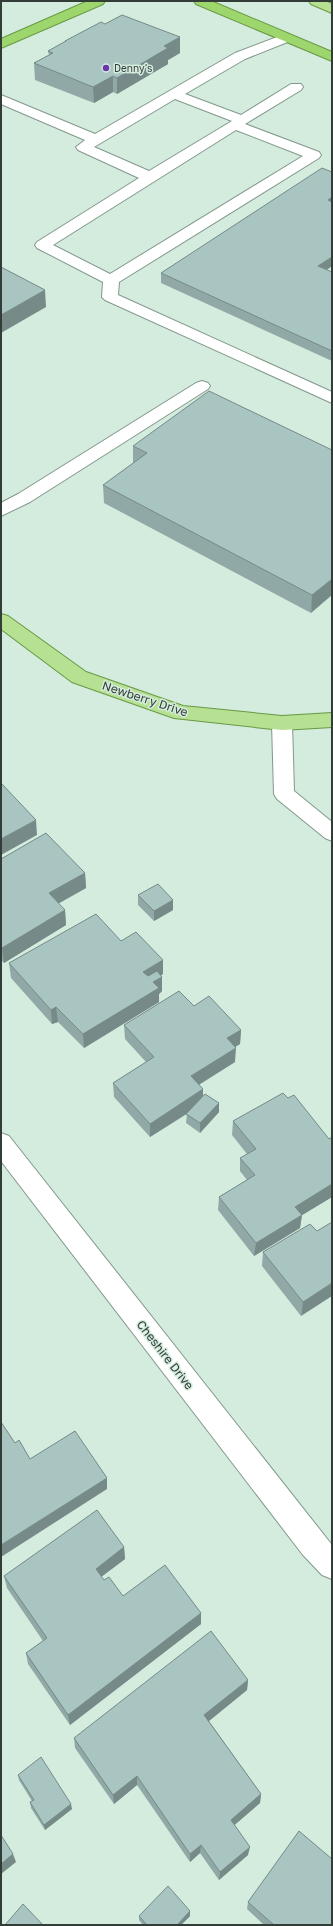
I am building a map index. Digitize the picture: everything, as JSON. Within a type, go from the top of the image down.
[{"type":"highway","points":[[1,44],[99,1]]},
{"type":"highway","points":[[200,1],[332,57]]},
{"type":"main road","points":[[315,1],[332,9]]},
{"type":"main road","name":"Newberry Drive","points":[[1,620],[79,677],[181,713],[282,723],[332,720]]},
{"type":"street","points":[[150,177],[83,147],[240,56],[285,38]]},
{"type":"street","points":[[111,280],[42,245],[296,87]]},
{"type":"street","points":[[111,280],[314,156],[173,94]]},
{"type":"street","points":[[1,99],[96,140]]},
{"type":"street","points":[[111,280],[110,296],[332,398]]},
{"type":"street","points":[[1,510],[24,498],[202,386]]},
{"type":"street","points":[[282,723],[284,794],[332,833]]},
{"type":"street","name":"Cheshire Drive","points":[[1,1143],[313,1546],[332,1565]]},
{"type":"building","name":"Denny's","points":[[122,15],[180,37],[164,46],[168,48],[117,78],[113,76],[93,87],[34,63],[53,53],[48,51],[65,41],[101,22],[105,24]]},
{"type":"building","points":[[322,168],[332,172],[332,197],[328,200],[332,202],[332,257],[318,266],[332,272],[332,351],[161,273]]},
{"type":"building","points":[[1,267],[45,290],[1,315]]},
{"type":"building","points":[[209,391],[332,450],[332,579],[312,595],[103,485],[147,453],[133,446]]},
{"type":"building","points":[[1,783],[36,820],[1,839]]},
{"type":"building","points":[[46,833],[85,873],[49,893],[65,910],[2,948],[1,859]]},
{"type":"building","points":[[158,884],[173,900],[154,911],[138,895]]},
{"type":"building","points":[[96,914],[121,941],[136,932],[163,960],[143,972],[148,976],[157,971],[162,977],[153,982],[159,988],[83,1034],[56,1007],[51,1010],[9,963]]},
{"type":"building","points":[[179,991],[194,1006],[209,996],[241,1030],[227,1038],[236,1048],[191,1076],[203,1089],[150,1124],[113,1083],[154,1057],[124,1025]]},
{"type":"building","points":[[283,1093],[288,1098],[294,1095],[329,1139],[332,1137],[332,1184],[295,1207],[302,1215],[256,1243],[219,1197],[255,1175],[240,1158],[256,1149],[233,1121]]},
{"type":"building","points":[[205,1094],[219,1103],[200,1123],[186,1114]]},
{"type":"building","points":[[332,1222],[332,1283],[303,1302],[263,1252],[310,1224],[317,1231]]},
{"type":"building","points":[[1,1422],[15,1443],[19,1440],[30,1459],[75,1431],[107,1478],[1,1545]]},
{"type":"building","points":[[97,1510],[124,1547],[96,1569],[104,1580],[109,1577],[123,1596],[165,1565],[201,1613],[68,1715],[26,1653],[47,1638],[4,1576]]},
{"type":"building","points":[[211,1631],[248,1680],[204,1715],[261,1794],[231,1820],[250,1847],[220,1872],[201,1845],[190,1854],[137,1776],[113,1795],[74,1738]]},
{"type":"building","points":[[41,1757],[71,1804],[44,1825],[30,1802],[34,1800],[18,1775]]},
{"type":"building","points":[[299,1831],[332,1859],[332,1925],[274,1925],[248,1902]]},
{"type":"building","points":[[1,1835],[13,1854],[1,1864]]},
{"type":"building","points":[[168,1886],[190,1911],[177,1925],[147,1925],[139,1916]]},
{"type":"building","points":[[23,1904],[43,1925],[5,1925]]},
{"type":"place","name":"Denny's","points":[[106,68]]}]
